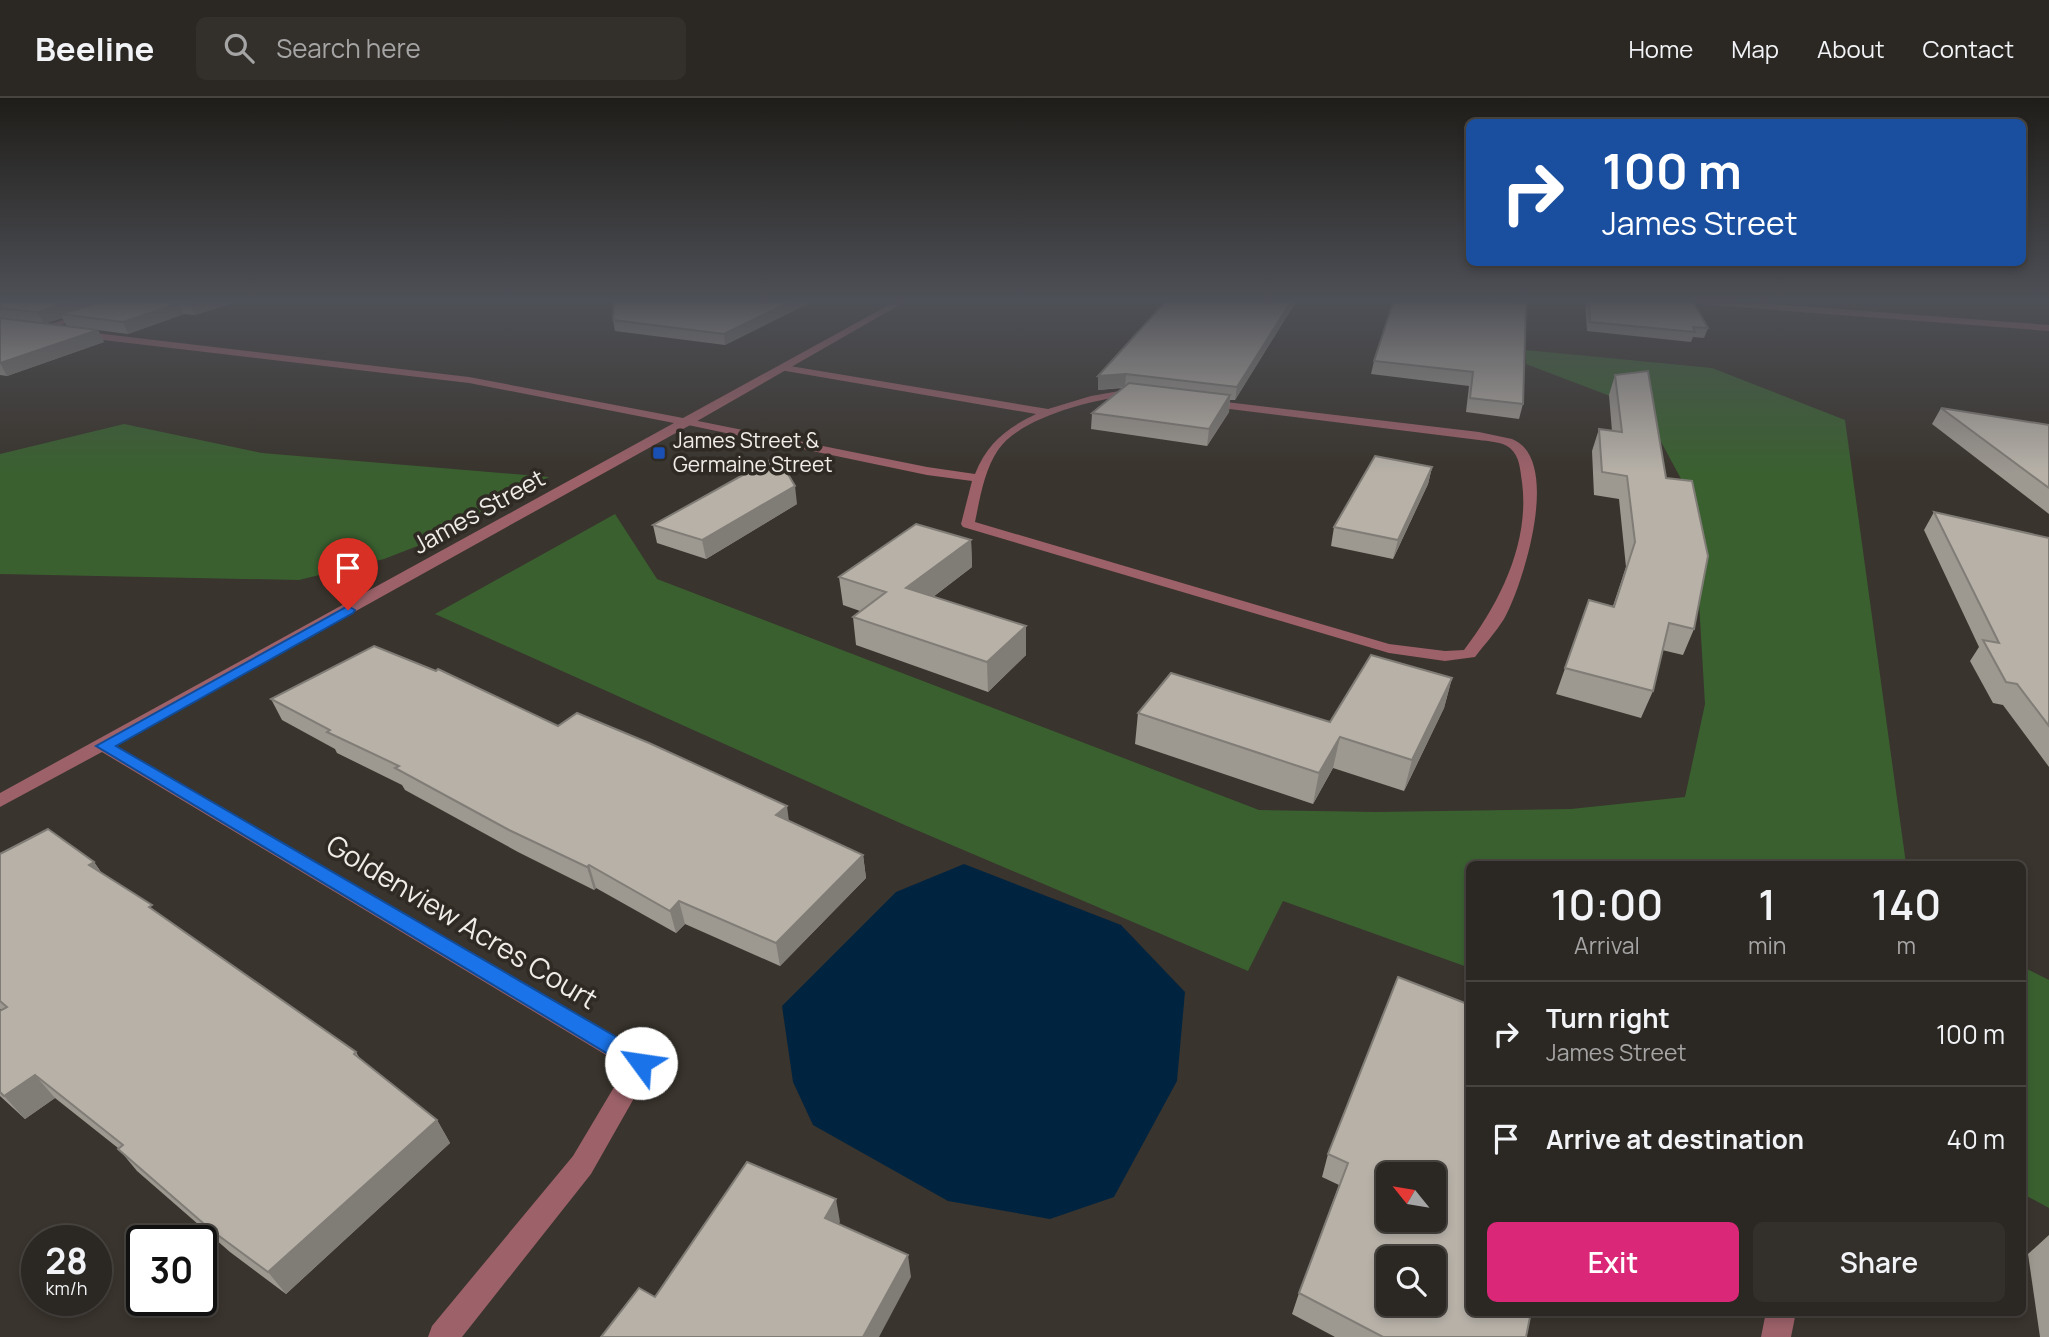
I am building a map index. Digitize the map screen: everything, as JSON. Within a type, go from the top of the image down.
[{"type":"street","points":[[282,358],[469,380],[927,471],[979,478]]},
{"type":"street","name":"James Street","points":[[0,801],[104,746],[802,358]]},
{"type":"street","points":[[784,368],[1049,413]]},
{"type":"street","points":[[1125,393],[1465,434],[1512,443],[1524,458],[1531,501],[1516,577],[1496,619],[1469,654],[1450,658],[1428,656],[1359,639],[968,524],[979,478],[997,443],[1049,413],[1110,394],[1125,393]]},
{"type":"street","name":"Goldenview Acres Court","points":[[104,746],[641,1063],[582,1166],[443,1337]]},
{"type":"street","points":[[1776,1337],[1780,1316]]},
{"type":"green space","points":[[1526,358],[1607,358],[1712,368],[1845,420],[1906,861],[1466,861],[1466,967],[1283,901],[1248,971],[900,823],[435,614],[615,514],[657,579],[1259,810],[1376,812],[1571,809],[1685,797],[1705,704],[1693,501],[1653,427],[1610,396],[1526,364]]},
{"type":"green space","points":[[124,424],[262,453],[549,477],[433,540],[384,559],[299,580],[0,574],[0,454]]},
{"type":"green space","points":[[2026,968],[2049,980],[2049,1208],[2026,1196]]},
{"type":"water","points":[[964,864],[1121,925],[1185,992],[1177,1081],[1114,1197],[1050,1219],[948,1201],[813,1125],[793,1082],[782,1006],[896,892]]},
{"type":"building","points":[[0,358],[15,358],[0,363]]},
{"type":"building","points":[[1115,358],[1255,358],[1237,387],[1126,374],[1098,376]]},
{"type":"building","points":[[1375,358],[1524,358],[1523,404],[1470,398],[1473,372],[1374,361]]},
{"type":"building","points":[[1648,371],[1666,478],[1692,481],[1708,556],[1694,629],[1669,623],[1653,691],[1565,668],[1589,600],[1614,607],[1635,542],[1627,476],[1602,472],[1599,429],[1622,432],[1615,375]]},
{"type":"building","points":[[1129,383],[1230,395],[1209,429],[1092,413]]},
{"type":"building","points":[[1941,408],[2049,425],[2049,488]]},
{"type":"building","points":[[777,456],[795,486],[702,540],[653,525]]},
{"type":"building","points":[[1375,456],[1432,467],[1398,540],[1334,527]]},
{"type":"building","points":[[1934,512],[2049,538],[2049,726],[2017,684],[2006,682],[1983,640],[1999,643]]},
{"type":"building","points":[[916,524],[971,540],[906,588],[1026,626],[987,662],[853,617],[886,592],[839,577]]},
{"type":"building","points":[[374,646],[436,671],[438,669],[558,726],[577,713],[649,743],[787,806],[776,815],[863,855],[776,943],[679,901],[670,911],[589,865],[587,867],[509,830],[395,768],[399,766],[327,732],[330,730],[271,699]]},
{"type":"building","points":[[1371,655],[1452,678],[1412,760],[1340,737],[1319,773],[1138,713],[1171,673],[1330,722]]},
{"type":"building","points":[[48,829],[94,862],[89,865],[152,905],[149,907],[356,1052],[354,1054],[437,1120],[268,1272],[217,1234],[217,1225],[205,1225],[118,1149],[123,1145],[35,1075],[4,1096],[0,1092],[0,1011],[7,1007],[0,1001],[0,854]]},
{"type":"building","points":[[1398,977],[1466,1003],[1466,1316],[1530,1316],[1526,1337],[1383,1337],[1299,1293],[1348,1163],[1328,1154]]},
{"type":"building","points":[[747,1162],[836,1199],[825,1218],[908,1255],[863,1337],[601,1337],[639,1288],[655,1297]]},
{"type":"place","name":"James Street & Germaine Street","points":[[659,453]]},
{"type":"route","points":[[348,610],[104,746],[641,1063]]}]
